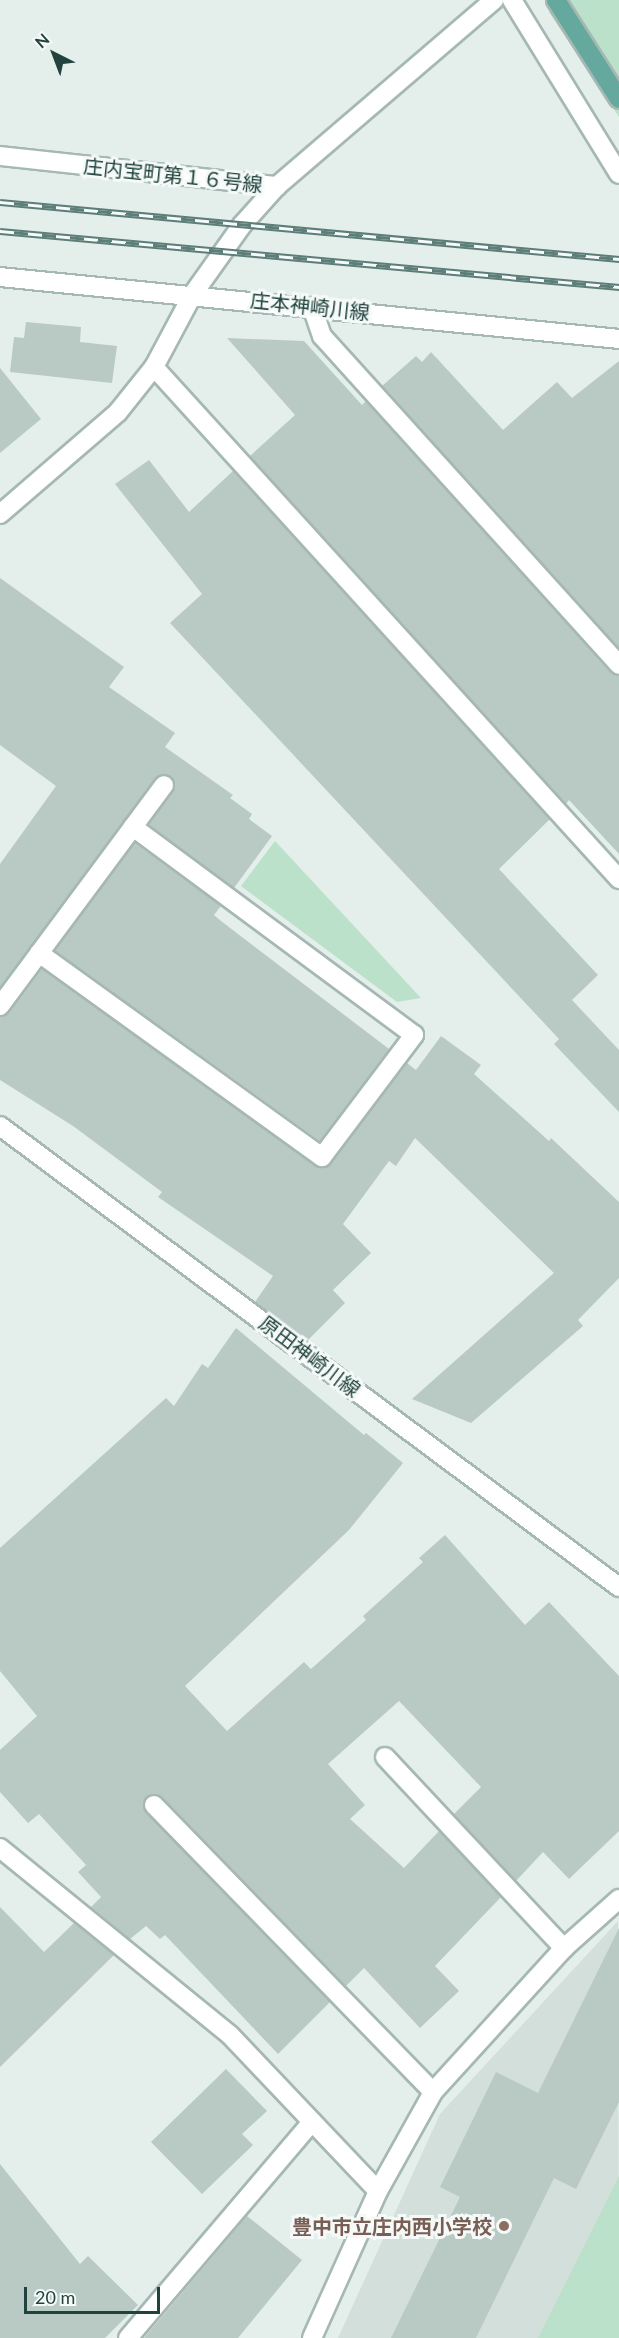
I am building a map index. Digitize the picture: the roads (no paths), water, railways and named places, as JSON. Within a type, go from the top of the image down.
[{"type":"main road","points":[[556,0],[619,99]]},
{"type":"street","name":"庄内宝町第１６号線","points":[[0,156],[277,186],[494,0]]},
{"type":"street","points":[[512,0],[619,174]]},
{"type":"street","points":[[0,514],[118,412],[154,367],[193,294],[242,225],[277,186]]},
{"type":"street","name":"庄本神崎川線","points":[[0,277],[193,294],[619,339]]},
{"type":"street","points":[[312,307],[322,336],[619,665]]},
{"type":"street","points":[[154,367],[619,879]]},
{"type":"street","points":[[0,1006],[164,785]]},
{"type":"street","points":[[39,953],[322,1157],[414,1035],[133,827]]},
{"type":"street","name":"原田神崎川線","points":[[0,1126],[619,1587]]},
{"type":"street","points":[[385,1756],[564,1948]]},
{"type":"street","points":[[154,1806],[433,2092]]},
{"type":"street","points":[[0,1848],[230,2035],[378,2191]]},
{"type":"street","points":[[312,2338],[378,2191],[433,2092],[564,1948],[619,1899]]},
{"type":"street","points":[[128,2338],[312,2122]]},
{"type":"railway","points":[[0,202],[619,259]]},
{"type":"railway","points":[[0,231],[619,287]]},
{"type":"place","name":"豊中市立庄内西小学校","points":[[504,2226]]}]
